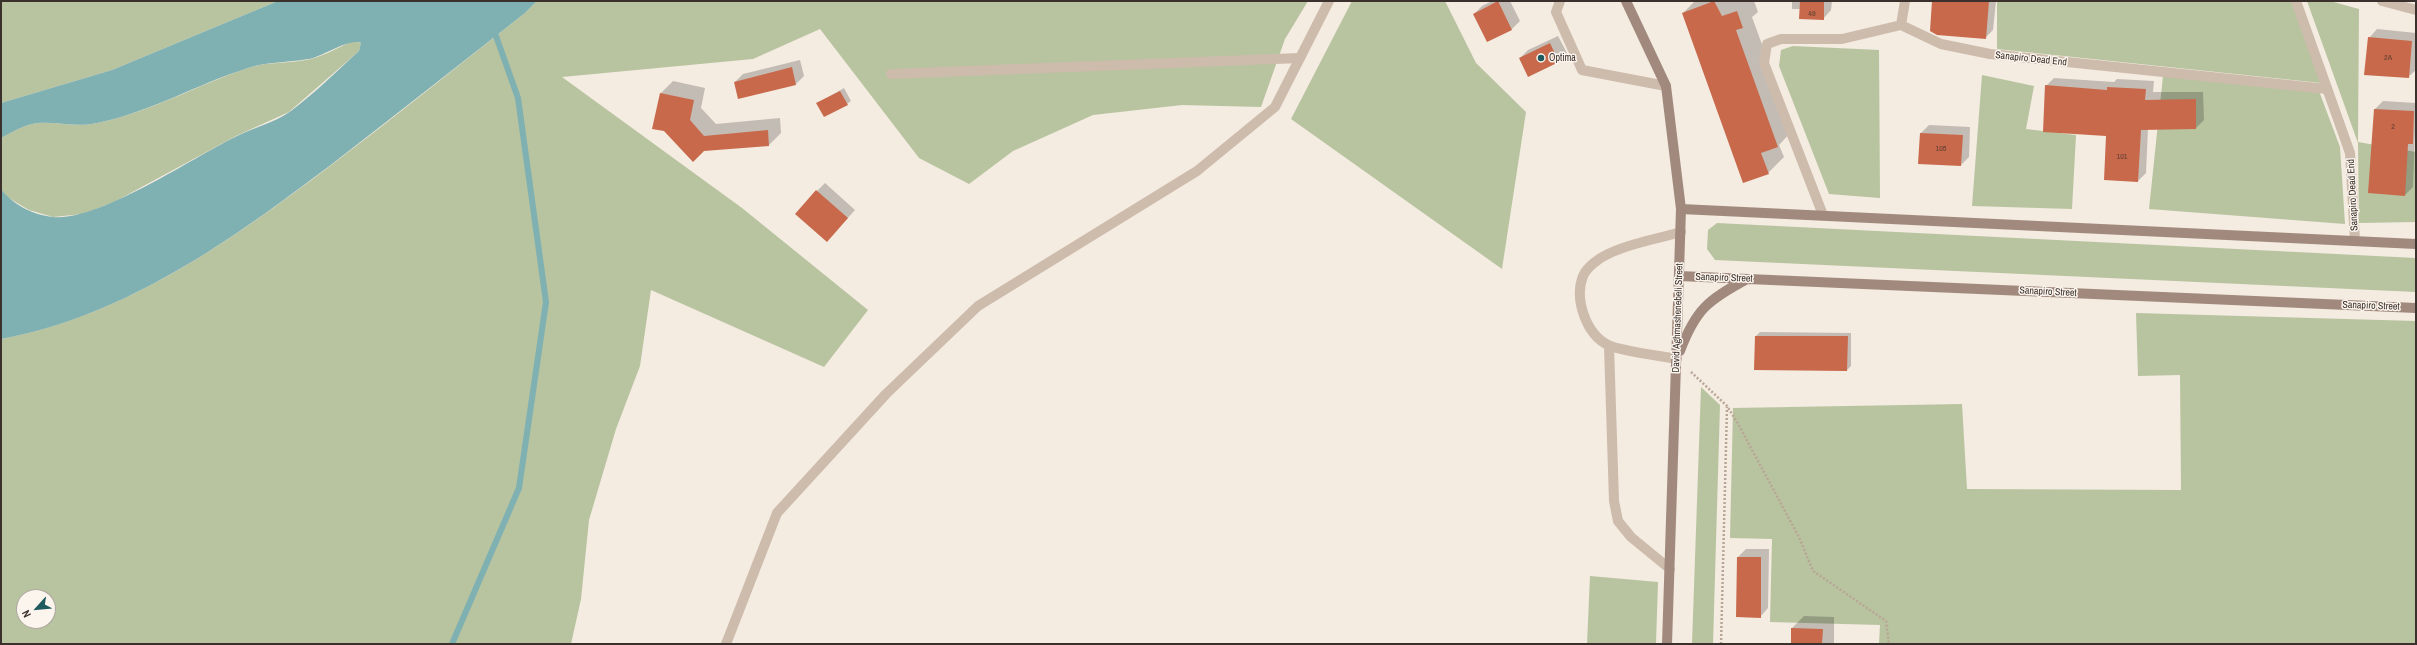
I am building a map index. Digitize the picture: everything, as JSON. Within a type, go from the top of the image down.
[{"type":"main road","name":"David Aghmashenebeli Street","points":[[1626,1],[1666,86],[1682,209],[1667,644]]},
{"type":"main road","points":[[1682,209],[2416,244]]},
{"type":"main road","name":"Sanapiro Street","points":[[1679,276],[2416,308]]},
{"type":"main road","points":[[1677,359],[1690,324],[1716,296],[1748,279]]},
{"type":"street","points":[[726,644],[777,513],[886,394],[978,306],[1197,171],[1275,107],[1329,1]]},
{"type":"street","points":[[1560,1],[1556,12],[1582,70],[1666,86]]},
{"type":"street","points":[[1823,215],[1764,63],[1767,44],[1781,39],[1842,38],[1901,25],[1905,1]]},
{"type":"street","points":[[2296,1],[2327,89]]},
{"type":"street","points":[[2382,1],[2416,10]]},
{"type":"street","name":"Sanapiro Dead End","points":[[1901,25],[1941,44],[1990,54],[2327,89],[2350,152],[2355,241]]},
{"type":"street","points":[[891,74],[1300,58]]},
{"type":"street","points":[[1677,359],[1609,346],[1594,333],[1584,314],[1580,295],[1583,276],[1594,263],[1607,254],[1681,232]]},
{"type":"street","points":[[1609,346],[1614,501],[1618,521],[1631,537],[1670,569]]},
{"type":"path","points":[[1677,359],[1727,406],[1795,530],[1813,571],[1886,621],[1888,644]]},
{"type":"path","points":[[1721,644],[1727,406]]},
{"type":"green space","points":[[1,1],[278,1],[112,70],[1,103]]},
{"type":"green space","points":[[537,1],[1308,1],[1285,39],[1261,107],[1182,105],[1093,115],[1013,151],[969,184],[919,158],[820,29],[753,59],[562,77],[742,208],[868,310],[824,367],[651,290],[640,366],[616,429],[589,520],[581,599],[571,644],[1,644],[1,339],[47,328],[91,313],[134,294],[175,272],[216,247],[293,194],[404,109],[525,13]]},
{"type":"green space","points":[[1352,1],[1445,1],[1476,63],[1526,112],[1502,269],[1291,119]]},
{"type":"green space","points":[[1997,1],[2292,1],[2321,83],[1997,49]]},
{"type":"green space","points":[[2307,1],[2330,1],[2359,9],[2358,142],[2416,152],[2416,222],[2359,223],[2358,143]]},
{"type":"green space","points":[[353,41],[361,43],[359,51],[289,112],[236,136],[114,202],[83,214],[53,217],[29,210],[7,197],[1,189],[1,138],[23,127],[37,123],[82,125],[117,118],[155,105],[248,68],[264,64],[295,62],[311,59]]},
{"type":"green space","points":[[1793,46],[1879,50],[1880,198],[1829,194],[1779,66],[1781,50]]},
{"type":"green space","points":[[1982,75],[2034,86],[2026,129],[2076,135],[2072,209],[1972,206]]},
{"type":"green space","points":[[2163,76],[2319,91],[2340,147],[2345,224],[2149,209]]},
{"type":"green space","points":[[1717,223],[2416,258],[2416,292],[1715,260],[1707,249],[1708,230]]},
{"type":"green space","points":[[2136,313],[2416,321],[2416,644],[1879,644],[1880,625],[1770,622],[1772,539],[1730,538],[1733,408],[1962,404],[1967,489],[2181,490],[2180,375],[2138,376]]},
{"type":"green space","points":[[1701,387],[1720,405],[1713,644],[1692,644]]},
{"type":"green space","points":[[1590,576],[1658,582],[1656,644],[1587,644]]},
{"type":"water","points":[[278,1],[537,1],[525,13],[332,164],[256,220],[217,246],[176,271],[135,293],[92,312],[47,328],[1,339],[1,189],[17,204],[45,216],[72,216],[94,210],[144,187],[233,138],[291,111],[326,82],[359,51],[361,43],[356,42],[343,45],[308,59],[263,64],[248,68],[136,112],[97,123],[74,125],[37,123],[23,127],[1,138],[1,103],[112,70]]},
{"type":"building","points":[[1498,1],[1512,30],[1487,42],[1473,14]]},
{"type":"building","points":[[1714,1],[1722,16],[1737,11],[1743,28],[1736,30],[1778,147],[1761,153],[1769,174],[1743,183],[1682,13]]},
{"type":"building","points":[[1800,1],[1824,1],[1824,20],[1799,19]]},
{"type":"building","points":[[1932,1],[1989,1],[1986,39],[1937,35],[1930,31]]},
{"type":"building","points":[[2368,37],[2412,41],[2409,78],[2364,75]]},
{"type":"building","points":[[1550,43],[1559,62],[1528,77],[1519,58]]},
{"type":"building","points":[[792,67],[796,85],[738,99],[734,82]]},
{"type":"building","points":[[2045,85],[2107,90],[2107,87],[2146,89],[2145,100],[2196,99],[2196,129],[2141,130],[2138,182],[2104,180],[2106,136],[2043,132]]},
{"type":"building","points":[[840,91],[848,105],[824,117],[816,103]]},
{"type":"building","points":[[660,93],[694,100],[690,120],[704,136],[768,130],[769,146],[704,151],[693,162],[664,131],[652,129]]},
{"type":"building","points":[[2374,109],[2414,111],[2413,144],[2408,144],[2405,196],[2368,193]]},
{"type":"building","points":[[1920,133],[1963,135],[1961,166],[1918,164]]},
{"type":"building","points":[[816,190],[848,218],[827,242],[795,214]]},
{"type":"building","points":[[1755,336],[1848,336],[1847,371],[1754,370]]},
{"type":"building","points":[[1737,557],[1761,557],[1761,618],[1736,617]]},
{"type":"building","points":[[1791,628],[1823,629],[1822,644],[1791,644]]},
{"type":"waterway","points":[[452,644],[519,488],[546,302],[518,98],[496,36]]},
{"type":"place","name":"Optima","points":[[1541,58]]}]
